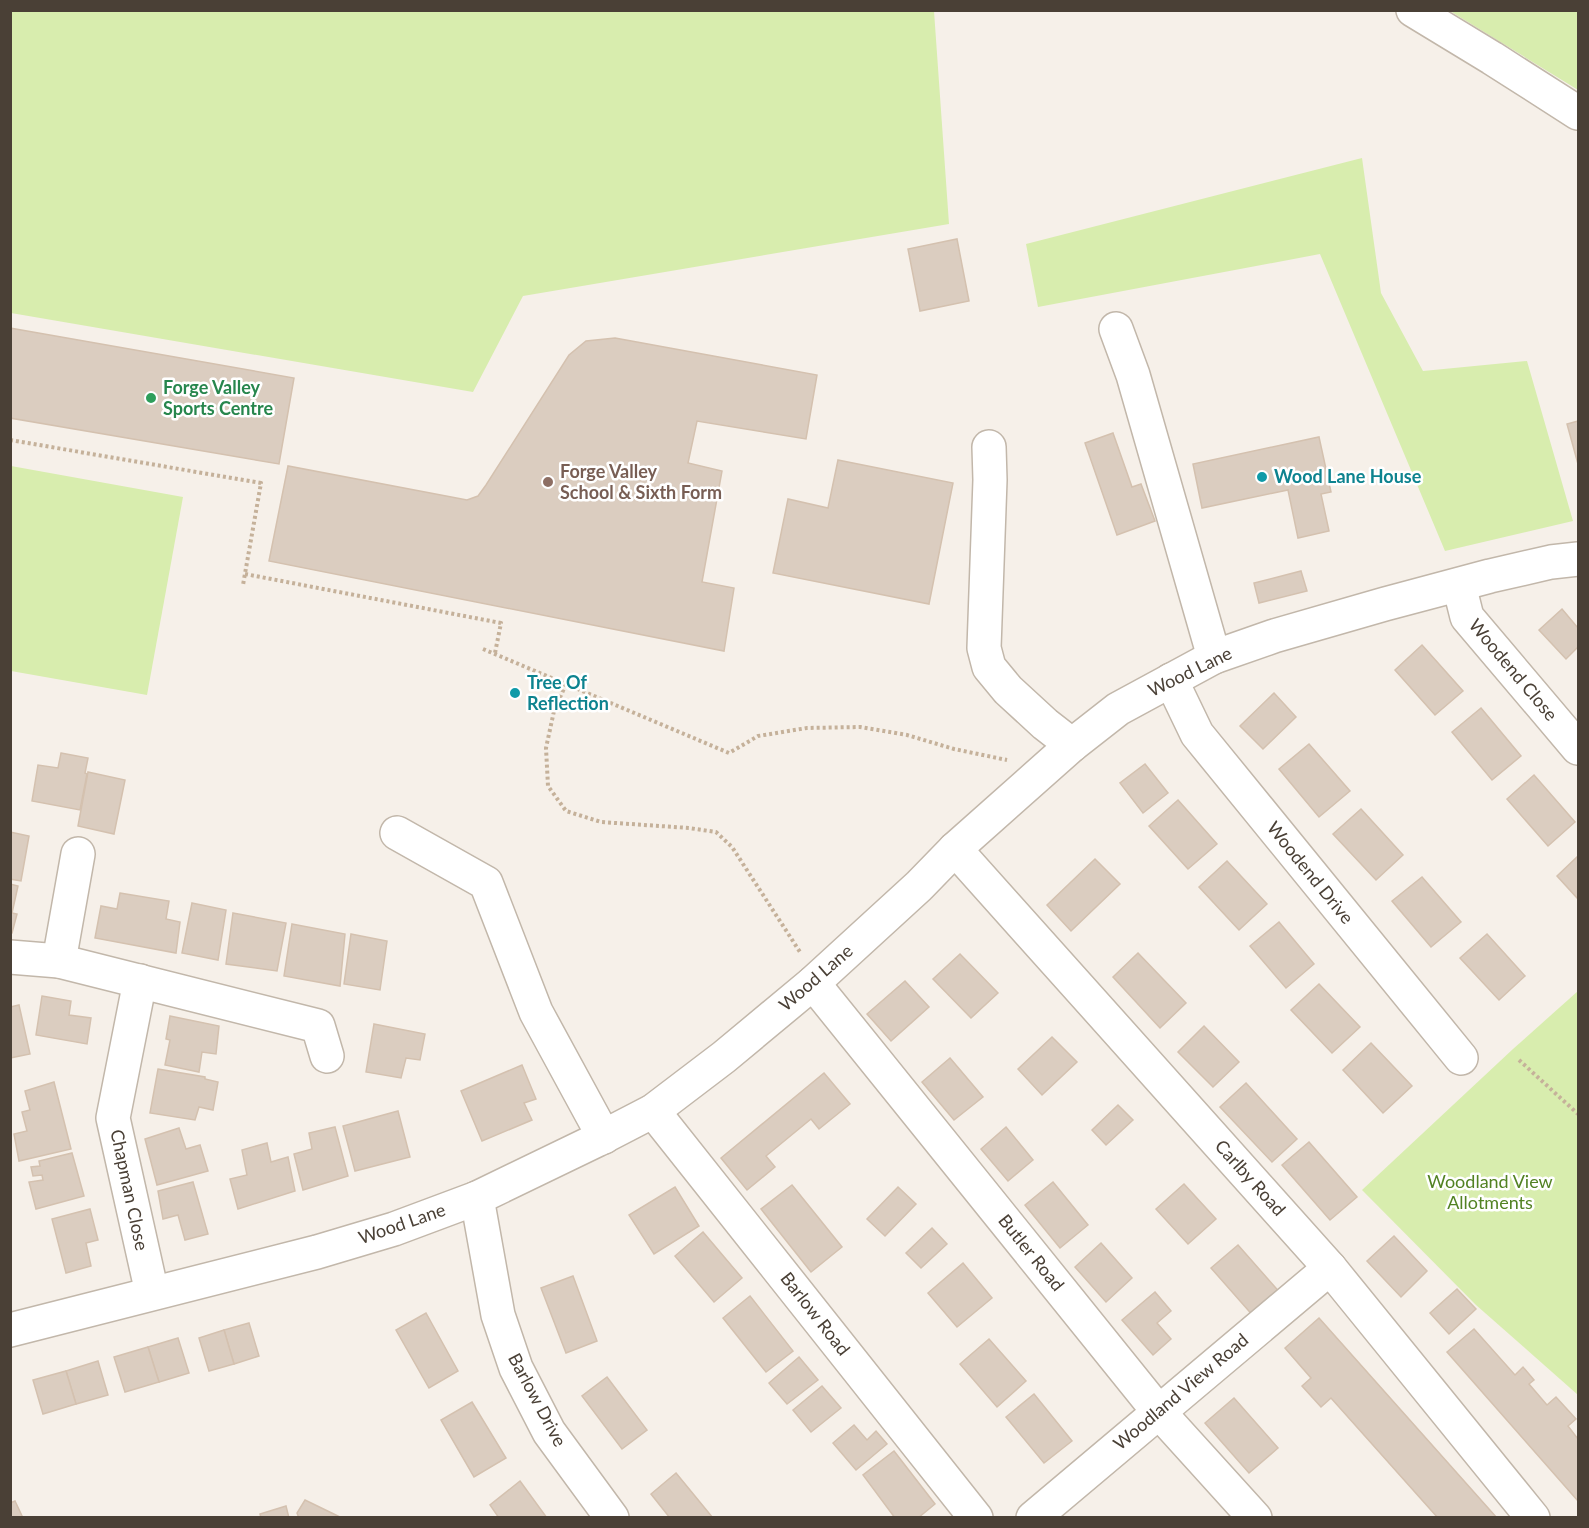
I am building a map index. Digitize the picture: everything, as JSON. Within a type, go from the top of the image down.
[{"type":"street","points":[[1413,10],[1578,113]]},
{"type":"street","points":[[1116,329],[1133,375],[1214,657]]},
{"type":"street","points":[[990,447],[984,648],[989,667],[1008,690],[1072,746]]},
{"type":"street","name":"Wood Lane","points":[[10,1330],[317,1252],[394,1229],[477,1198],[604,1137],[653,1111],[724,1057],[813,983],[1042,771],[1118,709],[1214,657],[1319,623],[1459,585],[1551,562],[1578,559]]},
{"type":"street","name":"Woodend Close","points":[[1459,585],[1467,617],[1578,748]]},
{"type":"street","name":"Woodend Drive","points":[[1172,680],[1197,734],[1461,1058]]},
{"type":"street","points":[[397,833],[486,883],[536,1012],[604,1137]]},
{"type":"street","name":"Carlby Road","points":[[956,849],[1330,1268],[1533,1518]]},
{"type":"street","points":[[59,961],[78,854]]},
{"type":"street","points":[[10,957],[59,961],[318,1026],[327,1056]]},
{"type":"street","name":"Chapman Close","points":[[140,981],[113,1118],[152,1293]]},
{"type":"street","name":"Butler Road","points":[[813,983],[1158,1412],[1255,1518]]},
{"type":"street","name":"Barlow Road","points":[[653,1111],[976,1518]]},
{"type":"street","name":"Barlow Drive","points":[[477,1198],[498,1315],[516,1368],[549,1432],[612,1518]]},
{"type":"street","name":"Woodland View Road","points":[[1033,1518],[1330,1268]]},
{"type":"path","points":[[10,440],[261,483],[243,585]]},
{"type":"path","points":[[245,574],[501,623],[495,653]]},
{"type":"path","points":[[483,649],[729,753],[758,736],[807,728],[860,727],[907,735],[1042,771]]},
{"type":"path","points":[[567,684],[554,711],[546,748],[548,786],[566,811],[601,822],[716,832],[732,847],[798,947],[813,983]]},
{"type":"path","points":[[1519,1060],[1578,1114]]},
{"type":"green space","points":[[10,11],[934,11],[949,224],[523,296],[473,392],[11,313]]},
{"type":"green space","points":[[1450,11],[1578,11],[1578,90],[1570,85]]},
{"type":"green space","points":[[1362,158],[1381,293],[1423,371],[1527,361],[1573,521],[1445,551],[1320,254],[1038,307],[1026,244]]},
{"type":"green space","points":[[11,466],[183,497],[147,695],[11,671]]},
{"type":"green space","name":"Woodland View Allotments","points":[[1578,991],[1578,1395],[1476,1305],[1362,1190]]},
{"type":"building","points":[[957,239],[969,301],[920,311],[908,249]]},
{"type":"building","name":"Forge Valley Sports Centre","points":[[10,328],[294,378],[279,464],[10,418]]},
{"type":"building","points":[[615,338],[817,375],[806,439],[697,421],[688,463],[722,471],[702,582],[734,588],[724,651],[269,561],[288,466],[467,500],[478,496],[569,355],[586,341]]},
{"type":"building","points":[[1578,421],[1578,464],[1567,424]]},
{"type":"building","points":[[1113,433],[1132,487],[1141,484],[1155,521],[1117,535],[1085,443]]},
{"type":"building","name":"Wood Lane House","points":[[1319,437],[1331,492],[1321,494],[1329,531],[1298,538],[1288,490],[1202,508],[1193,464]]},
{"type":"building","points":[[838,460],[953,483],[929,604],[773,573],[788,499],[828,508]]},
{"type":"building","points":[[1301,571],[1307,591],[1259,603],[1254,583]]},
{"type":"building","points":[[1562,609],[1578,628],[1578,647],[1566,659],[1539,630]]},
{"type":"building","points":[[1422,645],[1463,691],[1435,715],[1395,670]]},
{"type":"building","points":[[1274,693],[1296,717],[1263,749],[1240,726]]},
{"type":"building","points":[[1481,708],[1521,756],[1492,780],[1452,732]]},
{"type":"building","points":[[1309,744],[1350,791],[1319,817],[1279,769]]},
{"type":"building","points":[[61,753],[88,758],[80,810],[32,801],[38,765],[58,768]]},
{"type":"building","points":[[1145,764],[1168,793],[1143,813],[1120,783]]},
{"type":"building","points":[[88,772],[125,780],[114,834],[78,826]]},
{"type":"building","points":[[1534,775],[1575,822],[1548,846],[1507,799]]},
{"type":"building","points":[[1178,800],[1217,844],[1188,869],[1149,826]]},
{"type":"building","points":[[1361,809],[1403,855],[1376,880],[1333,834]]},
{"type":"building","points":[[10,832],[29,836],[21,881],[10,879]]},
{"type":"building","points":[[1578,856],[1578,899],[1557,876]]},
{"type":"building","points":[[1095,859],[1120,884],[1071,931],[1047,905]]},
{"type":"building","points":[[1227,861],[1267,904],[1239,930],[1199,887]]},
{"type":"building","points":[[1422,877],[1461,922],[1431,947],[1392,901]]},
{"type":"building","points":[[10,884],[18,886],[12,913],[17,914],[12,933],[10,933]]},
{"type":"building","points":[[120,893],[169,901],[166,919],[180,922],[176,953],[95,938],[101,906],[117,909]]},
{"type":"building","points":[[192,903],[226,910],[218,960],[182,953]]},
{"type":"building","points":[[233,913],[286,923],[277,971],[226,964]]},
{"type":"building","points":[[1279,922],[1314,964],[1286,988],[1250,946]]},
{"type":"building","points":[[292,924],[345,934],[340,986],[284,976]]},
{"type":"building","points":[[351,934],[387,941],[380,990],[344,984]]},
{"type":"building","points":[[1487,934],[1525,976],[1499,1000],[1460,958]]},
{"type":"building","points":[[1138,953],[1186,1003],[1160,1028],[1113,977]]},
{"type":"building","points":[[960,954],[998,993],[971,1018],[933,979]]},
{"type":"building","points":[[905,981],[929,1007],[891,1041],[867,1014]]},
{"type":"building","points":[[1319,984],[1360,1027],[1332,1053],[1291,1010]]},
{"type":"building","points":[[42,996],[71,1001],[69,1015],[91,1018],[87,1044],[36,1035]]},
{"type":"building","points":[[19,1005],[30,1054],[10,1058],[10,1007]]},
{"type":"building","points":[[170,1016],[219,1026],[216,1054],[202,1052],[199,1072],[165,1065],[170,1040],[166,1039]]},
{"type":"building","points":[[374,1024],[425,1034],[420,1060],[406,1058],[401,1078],[366,1072]]},
{"type":"building","points":[[1204,1026],[1239,1062],[1213,1087],[1178,1052]]},
{"type":"building","points":[[1052,1037],[1077,1062],[1042,1095],[1018,1069]]},
{"type":"building","points":[[1371,1043],[1412,1086],[1383,1113],[1343,1070]]},
{"type":"building","points":[[950,1058],[983,1097],[954,1120],[922,1082]]},
{"type":"building","points":[[522,1065],[536,1099],[524,1103],[532,1120],[482,1141],[461,1091]]},
{"type":"building","points":[[158,1069],[205,1077],[205,1079],[218,1082],[213,1110],[199,1107],[195,1120],[150,1113]]},
{"type":"building","points":[[824,1073],[850,1104],[819,1129],[811,1119],[766,1156],[775,1167],[747,1190],[721,1158]]},
{"type":"building","points":[[54,1082],[71,1149],[19,1161],[14,1134],[27,1131],[22,1112],[30,1110],[25,1091]]},
{"type":"building","points":[[1246,1083],[1297,1139],[1272,1162],[1220,1107]]},
{"type":"building","points":[[1118,1105],[1133,1120],[1106,1145],[1092,1130]]},
{"type":"building","points":[[398,1111],[410,1157],[355,1171],[343,1126]]},
{"type":"building","points":[[335,1127],[348,1176],[303,1190],[294,1154],[312,1149],[309,1133]]},
{"type":"building","points":[[1006,1127],[1033,1160],[1008,1181],[981,1149]]},
{"type":"building","points":[[179,1128],[186,1149],[200,1145],[208,1171],[157,1185],[145,1139]]},
{"type":"building","points":[[1309,1142],[1357,1197],[1330,1220],[1282,1165]]},
{"type":"building","points":[[267,1143],[271,1162],[288,1157],[295,1191],[238,1209],[230,1179],[247,1175],[242,1150]]},
{"type":"building","points":[[72,1153],[84,1196],[36,1209],[29,1182],[43,1180],[42,1175],[33,1176],[31,1167],[40,1166],[39,1161]]},
{"type":"building","points":[[193,1182],[208,1234],[185,1240],[178,1215],[163,1219],[158,1191]]},
{"type":"building","points":[[1053,1182],[1088,1225],[1060,1248],[1025,1205]]},
{"type":"building","points":[[1184,1184],[1216,1219],[1188,1244],[1156,1209]]},
{"type":"building","points":[[792,1185],[842,1247],[811,1272],[761,1209]]},
{"type":"building","points":[[675,1187],[699,1226],[654,1254],[629,1215]]},
{"type":"building","points":[[898,1187],[916,1204],[885,1236],[867,1219]]},
{"type":"building","points":[[90,1209],[98,1240],[86,1243],[91,1266],[66,1273],[52,1219]]},
{"type":"building","points":[[932,1228],[947,1244],[921,1268],[906,1253]]},
{"type":"building","points":[[703,1232],[742,1278],[714,1302],[675,1256]]},
{"type":"building","points":[[1394,1236],[1427,1271],[1401,1297],[1367,1261]]},
{"type":"building","points":[[1101,1243],[1132,1278],[1106,1302],[1075,1267]]},
{"type":"building","points":[[1238,1245],[1282,1295],[1255,1318],[1211,1268]]},
{"type":"building","points":[[963,1263],[992,1298],[957,1327],[928,1293]]},
{"type":"building","points":[[573,1276],[597,1341],[566,1353],[541,1288]]},
{"type":"building","points":[[1457,1289],[1476,1309],[1449,1334],[1430,1313]]},
{"type":"building","points":[[1155,1292],[1171,1311],[1157,1323],[1171,1339],[1153,1355],[1122,1320]]},
{"type":"building","points":[[750,1296],[793,1351],[766,1372],[723,1318]]},
{"type":"building","points":[[426,1313],[458,1371],[429,1388],[396,1330]]},
{"type":"building","points":[[1319,1318],[1497,1518],[1438,1518],[1331,1398],[1321,1407],[1302,1386],[1311,1378],[1285,1348]]},
{"type":"building","points":[[249,1323],[259,1356],[234,1364],[224,1330]]},
{"type":"building","points":[[1474,1329],[1515,1375],[1523,1367],[1534,1380],[1529,1384],[1547,1405],[1556,1397],[1576,1419],[1568,1426],[1578,1439],[1578,1501],[1447,1352]]},
{"type":"building","points":[[224,1330],[234,1364],[209,1371],[199,1338]]},
{"type":"building","points":[[178,1338],[189,1373],[159,1382],[148,1347]]},
{"type":"building","points":[[989,1339],[1026,1381],[997,1407],[960,1364]]},
{"type":"building","points":[[148,1347],[159,1382],[125,1392],[114,1357]]},
{"type":"building","points":[[799,1357],[818,1380],[787,1404],[769,1383]]},
{"type":"building","points":[[98,1361],[108,1395],[76,1404],[66,1371]]},
{"type":"building","points":[[66,1371],[76,1404],[43,1414],[33,1380]]},
{"type":"building","points":[[607,1377],[647,1430],[622,1449],[582,1396]]},
{"type":"building","points":[[822,1386],[841,1408],[811,1432],[793,1410]]},
{"type":"building","points":[[1034,1394],[1072,1441],[1044,1463],[1006,1417]]},
{"type":"building","points":[[1234,1398],[1278,1448],[1249,1473],[1205,1423]]},
{"type":"building","points":[[472,1402],[506,1458],[474,1477],[441,1420]]},
{"type":"building","points":[[854,1425],[867,1440],[876,1431],[887,1444],[856,1470],[833,1443]]},
{"type":"building","points":[[894,1451],[935,1504],[918,1518],[895,1518],[863,1475]]},
{"type":"building","points":[[676,1473],[713,1518],[670,1518],[651,1494]]},
{"type":"building","points":[[520,1481],[547,1518],[499,1518],[490,1505]]},
{"type":"building","points":[[305,1500],[342,1518],[299,1518],[297,1513]]},
{"type":"building","points":[[15,1501],[23,1518],[10,1518],[10,1503]]},
{"type":"building","points":[[286,1506],[289,1518],[261,1518],[260,1514]]},
{"type":"place","name":"Forge Valley Sports Centre","points":[[151,398]]},
{"type":"place","name":"Wood Lane House","points":[[1262,477]]},
{"type":"place","name":"Forge Valley School & Sixth Form","points":[[548,482]]},
{"type":"place","name":"Tree Of Reflection","points":[[515,693]]}]
